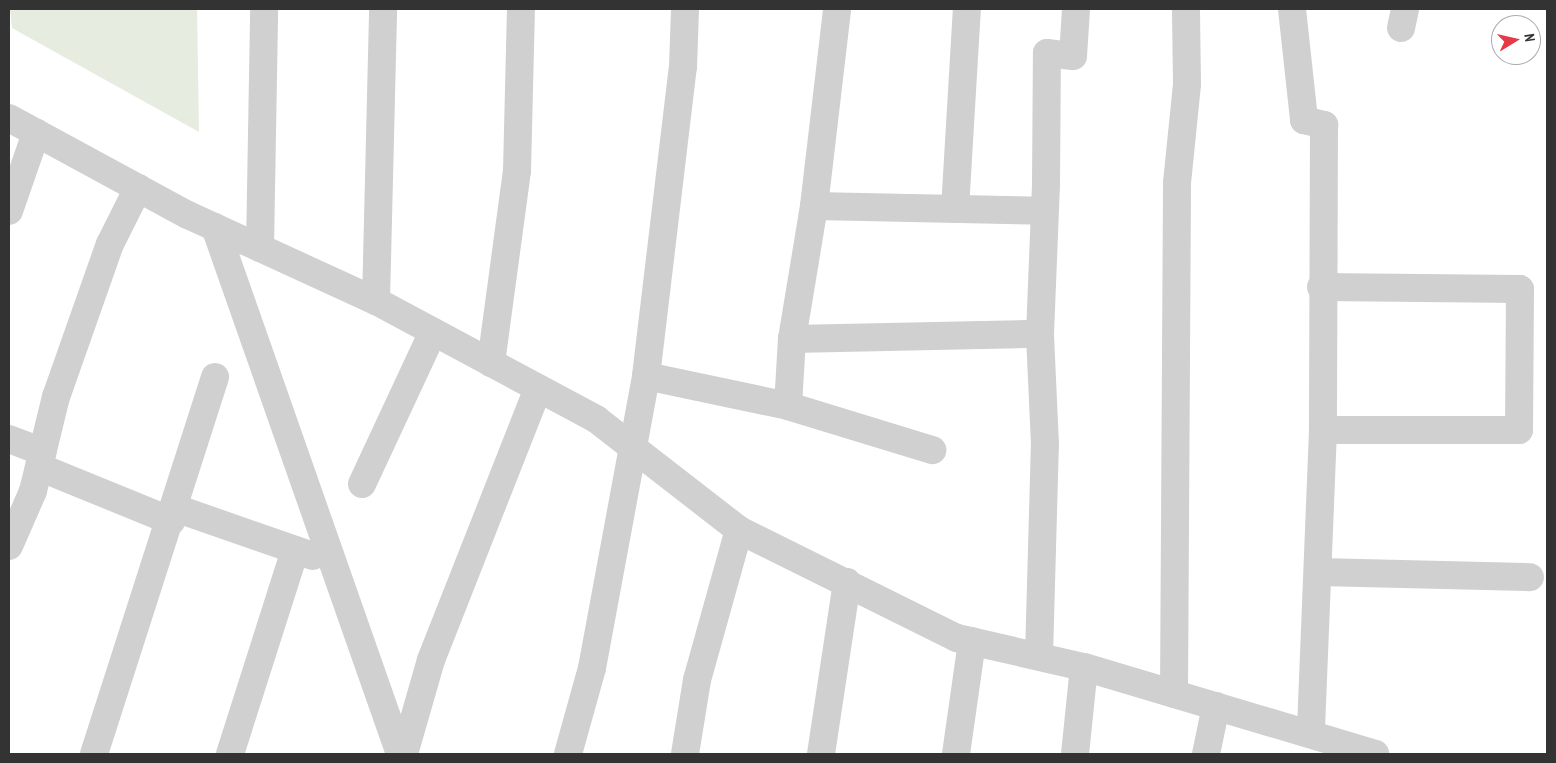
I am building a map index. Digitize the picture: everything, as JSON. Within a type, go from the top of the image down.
[{"type":"street","points":[[260,248],[264,9]]},
{"type":"street","points":[[376,301],[383,9]]},
{"type":"street","points":[[491,363],[518,171],[520,9]]},
{"type":"street","points":[[568,754],[592,668],[646,376],[683,67],[685,9]]},
{"type":"street","points":[[788,406],[792,339],[814,206],[837,9]]},
{"type":"street","points":[[955,209],[967,9]]},
{"type":"street","points":[[1039,656],[1045,445],[1040,334],[1047,53],[1073,56],[1076,9]]},
{"type":"street","points":[[1174,694],[1177,183],[1187,84],[1186,9]]},
{"type":"street","points":[[1292,9],[1304,120],[1324,125],[1323,430],[1319,572],[1318,742]]},
{"type":"street","points":[[9,118],[138,188],[215,227],[376,301],[596,419],[634,446],[739,530],[957,638],[1084,666],[1216,706],[1318,742],[1375,754]]},
{"type":"street","points":[[9,211],[36,133]]},
{"type":"street","points":[[9,546],[34,491],[56,398],[106,253],[138,188]]},
{"type":"street","points":[[814,206],[1044,211]]},
{"type":"street","points":[[215,227],[402,754]]},
{"type":"street","points":[[1322,288],[1520,289],[1519,430],[1323,430]]},
{"type":"street","points":[[362,484],[433,332]]},
{"type":"street","points":[[792,339],[1040,334]]},
{"type":"street","points":[[646,376],[788,406],[932,450]]},
{"type":"street","points":[[94,754],[173,514],[215,377]]},
{"type":"street","points":[[402,754],[431,660],[538,388]]},
{"type":"street","points":[[9,439],[41,460],[173,514],[295,550],[333,564]]},
{"type":"street","points":[[685,754],[697,680],[739,530]]},
{"type":"street","points":[[230,754],[295,550]]},
{"type":"street","points":[[1319,572],[1530,578]]},
{"type":"street","points":[[821,754],[847,582]]},
{"type":"street","points":[[956,754],[972,641]]},
{"type":"street","points":[[1075,754],[1084,666]]},
{"type":"street","points":[[1206,754],[1216,706]]},
{"type":"shaded area","points":[[10,9],[197,9],[199,132],[12,28]]}]
